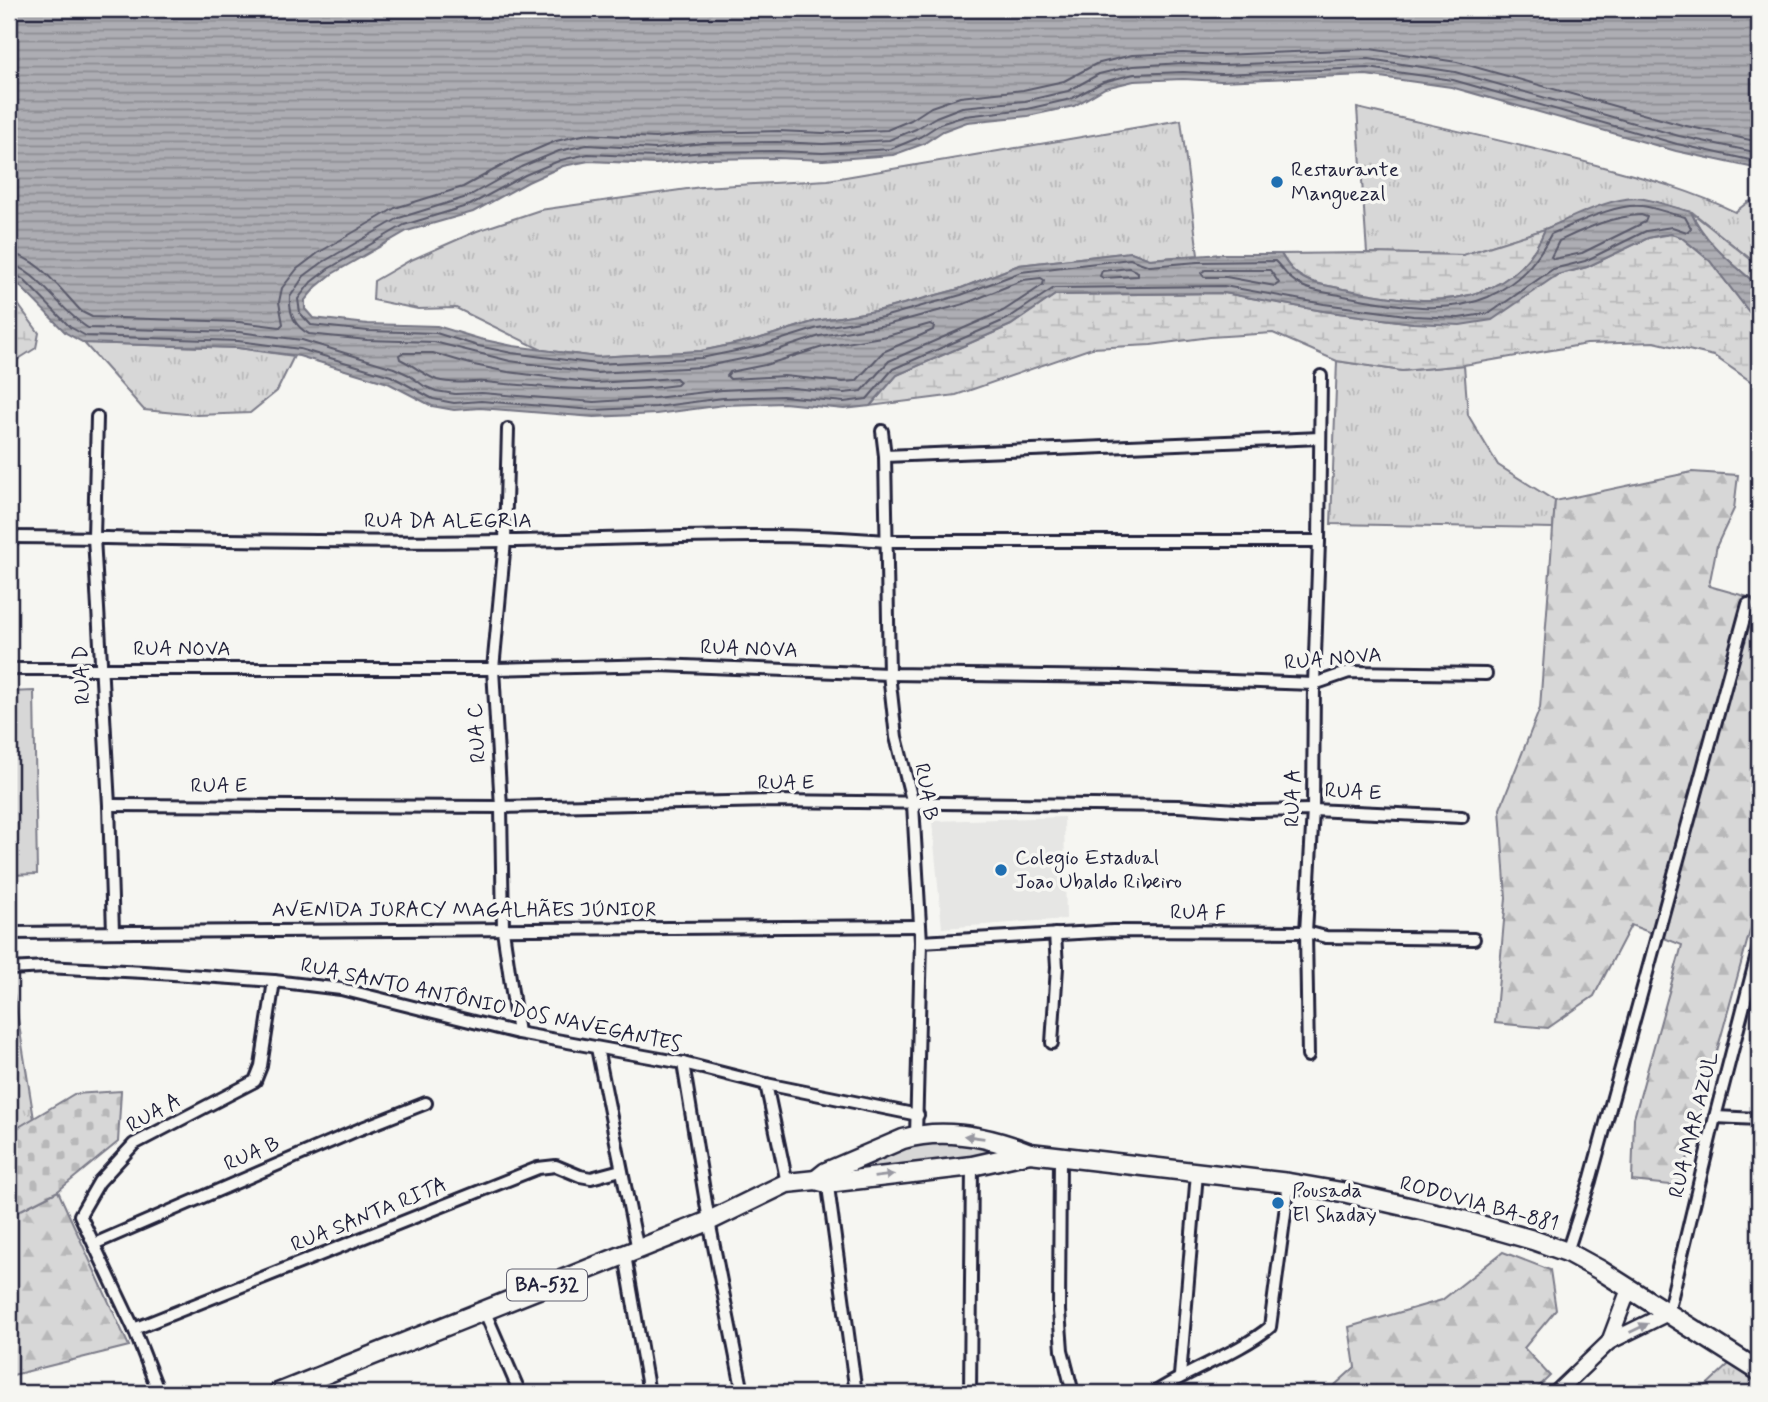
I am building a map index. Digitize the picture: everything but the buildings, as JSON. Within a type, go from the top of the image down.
[{"type":"main road","name":"BA-532","points":[[823,1179],[878,1149],[916,1136],[948,1133],[972,1136],[1001,1142],[1030,1153]]},
{"type":"main road","name":"RODOVIA BA-881","points":[[1030,1153],[1289,1183],[1347,1193],[1452,1217],[1533,1240],[1567,1252],[1759,1371]]},
{"type":"main road","name":"BA-532","points":[[278,1393],[709,1221],[787,1183],[972,1166],[1030,1153]]},
{"type":"street","name":"RUA A","points":[[1308,1056],[1306,932],[1313,810],[1321,376]]},
{"type":"street","name":"RUA D","points":[[97,417],[94,537],[113,932]]},
{"type":"street","name":"RUA C","points":[[508,429],[505,541],[493,669],[501,807],[503,930],[518,1034]]},
{"type":"street","name":"RUA B","points":[[882,431],[885,456],[889,674],[896,737],[912,804],[921,942],[916,1136]]},
{"type":"street","points":[[885,456],[1320,438]]},
{"type":"street","name":"RUA DA ALEGRIA","points":[[9,537],[505,541],[738,535],[832,536],[887,541]]},
{"type":"street","points":[[887,541],[1319,541]]},
{"type":"street","points":[[1567,1252],[1590,1181],[1748,604]]},
{"type":"street","name":"RUA NOVA","points":[[9,669],[493,669],[660,666],[1314,684],[1349,672],[1486,674]]},
{"type":"street","name":"RUA E","points":[[108,805],[501,807],[773,801],[1178,806],[1264,812],[1313,810],[1462,817]]},
{"type":"street","name":"AVENIDA JURACY MAGALHÃES JÚNIOR","points":[[9,933],[919,926]]},
{"type":"street","name":"RUA F","points":[[921,942],[1113,931],[1306,932],[1326,937],[1474,939]]},
{"type":"street","points":[[1052,1044],[1057,967],[1055,934]]},
{"type":"street","name":"RUA MAR AZUL","points":[[1668,1313],[1714,1116],[1759,947]]},
{"type":"street","name":"RUA SANTO ANTÔNIO DOS NAVEGANTES","points":[[9,969],[46,967],[274,981],[341,989],[518,1034],[683,1063],[766,1084],[918,1115]]},
{"type":"street","name":"RUA A","points":[[159,1393],[134,1329],[79,1215],[99,1182],[127,1151],[144,1137],[247,1086],[260,1073],[274,981]]},
{"type":"street","points":[[597,1048],[621,1170],[649,1393]]},
{"type":"street","points":[[683,1063],[709,1221],[743,1393]]},
{"type":"street","points":[[766,1084],[787,1183]]},
{"type":"street","name":"RUA B","points":[[94,1244],[359,1129],[426,1103]]},
{"type":"street","points":[[1714,1116],[1759,1119]]},
{"type":"street","points":[[1059,1156],[1059,1311],[1062,1350],[1073,1393]]},
{"type":"street","points":[[970,1393],[972,1166]]},
{"type":"street","name":"RUA SANTA RITA","points":[[134,1329],[538,1168],[556,1167],[580,1177],[591,1178],[621,1170]]},
{"type":"street","points":[[1180,1376],[1196,1173]]},
{"type":"street","points":[[823,1179],[856,1393]]},
{"type":"street","points":[[1154,1393],[1180,1376],[1257,1338],[1270,1327],[1289,1183]]},
{"type":"street","points":[[1609,1342],[1629,1289]]},
{"type":"street","points":[[484,1310],[520,1393]]},
{"type":"street","points":[[1556,1393],[1609,1342],[1668,1313]]},
{"type":"shaded area","name":"Colegio Estadual Joao Ubaldo Ribeiro","points":[[1064,817],[1066,919],[942,928],[932,821]]},
{"type":"green space","points":[[1357,108],[1511,143],[1637,176],[1687,192],[1735,212],[1748,202],[1759,200],[1759,266],[1692,212],[1668,206],[1597,208],[1545,229],[1463,255],[1367,253]]},
{"type":"green space","points":[[1181,120],[1198,255],[1149,259],[1131,252],[1019,265],[959,289],[881,310],[816,321],[758,339],[701,351],[597,357],[542,350],[456,308],[418,309],[373,300],[374,281],[409,261],[477,231],[540,210],[701,187],[828,180]]},
{"type":"green space","points":[[1691,212],[1759,266],[1759,287],[1712,244]]},
{"type":"green space","points":[[1545,229],[1535,250],[1512,275],[1493,287],[1448,299],[1395,298],[1315,283],[1302,278],[1281,254],[1463,255]]},
{"type":"green space","points":[[1671,234],[1681,237],[1710,261],[1759,324],[1759,387],[1714,356],[1654,342],[1587,344],[1464,365],[1402,371],[1337,361],[1273,333],[1092,348],[956,395],[870,406],[897,375],[1011,325],[1055,295],[1224,293],[1323,311],[1413,323],[1537,287],[1557,275],[1587,267],[1648,238]]},
{"type":"green space","points":[[9,292],[39,333],[36,348],[9,365]]},
{"type":"green space","points":[[84,343],[238,348],[294,356],[277,391],[250,413],[197,415],[144,410]]},
{"type":"green space","points":[[1337,361],[1402,371],[1464,365],[1468,415],[1498,465],[1555,501],[1553,528],[1331,524]]},
{"type":"green space","points":[[1692,472],[1738,475],[1734,509],[1717,545],[1709,586],[1759,600],[1759,898],[1680,1186],[1632,1181],[1634,1118],[1682,945],[1631,925],[1594,996],[1548,1028],[1495,1023],[1506,898],[1500,809],[1540,708],[1555,501]]},
{"type":"green space","points":[[34,691],[37,874],[9,875],[9,692]]},
{"type":"green space","points":[[13,987],[34,1119],[9,1133],[9,988]]},
{"type":"green space","points":[[121,1091],[118,1142],[58,1191],[9,1216],[9,1133],[74,1094]]},
{"type":"green space","points":[[916,1129],[1022,1154],[843,1173]]},
{"type":"green space","points":[[58,1191],[129,1346],[9,1376],[9,1216]]},
{"type":"green space","points":[[1503,1252],[1550,1270],[1556,1310],[1524,1348],[1550,1376],[1532,1393],[1326,1393],[1355,1367],[1349,1327],[1442,1300]]},
{"type":"green space","points":[[1729,1364],[1759,1383],[1759,1393],[1698,1393]]},
{"type":"water","points":[[9,9],[1759,9],[1759,169],[1676,151],[1451,87],[1366,75],[1221,81],[1134,81],[1105,88],[1074,106],[1028,116],[967,122],[943,131],[923,144],[893,155],[823,160],[703,159],[656,164],[589,161],[563,166],[473,212],[407,231],[332,274],[305,300],[305,309],[313,318],[368,324],[437,326],[513,346],[597,357],[701,351],[758,339],[816,321],[881,310],[959,289],[1019,265],[1131,252],[1150,259],[1223,254],[1281,254],[1302,278],[1315,283],[1395,298],[1448,299],[1493,287],[1512,275],[1535,250],[1545,229],[1607,203],[1632,198],[1650,200],[1691,212],[1712,244],[1759,287],[1759,325],[1710,261],[1681,237],[1671,234],[1648,238],[1587,267],[1557,275],[1492,320],[1460,325],[1413,323],[1323,311],[1224,293],[1055,295],[1011,325],[897,375],[870,406],[844,409],[784,403],[724,405],[656,414],[594,417],[480,408],[454,410],[432,406],[388,383],[299,356],[238,348],[84,343],[66,333],[20,286],[9,280]]},
{"type":"place","name":"Restaurante Manguezal","points":[[1277,182]]},
{"type":"place","name":"Colegio Estadual Joao Ubaldo Ribeiro","points":[[1001,870]]},
{"type":"place","name":"Pousada El Shaday","points":[[1278,1203]]}]
